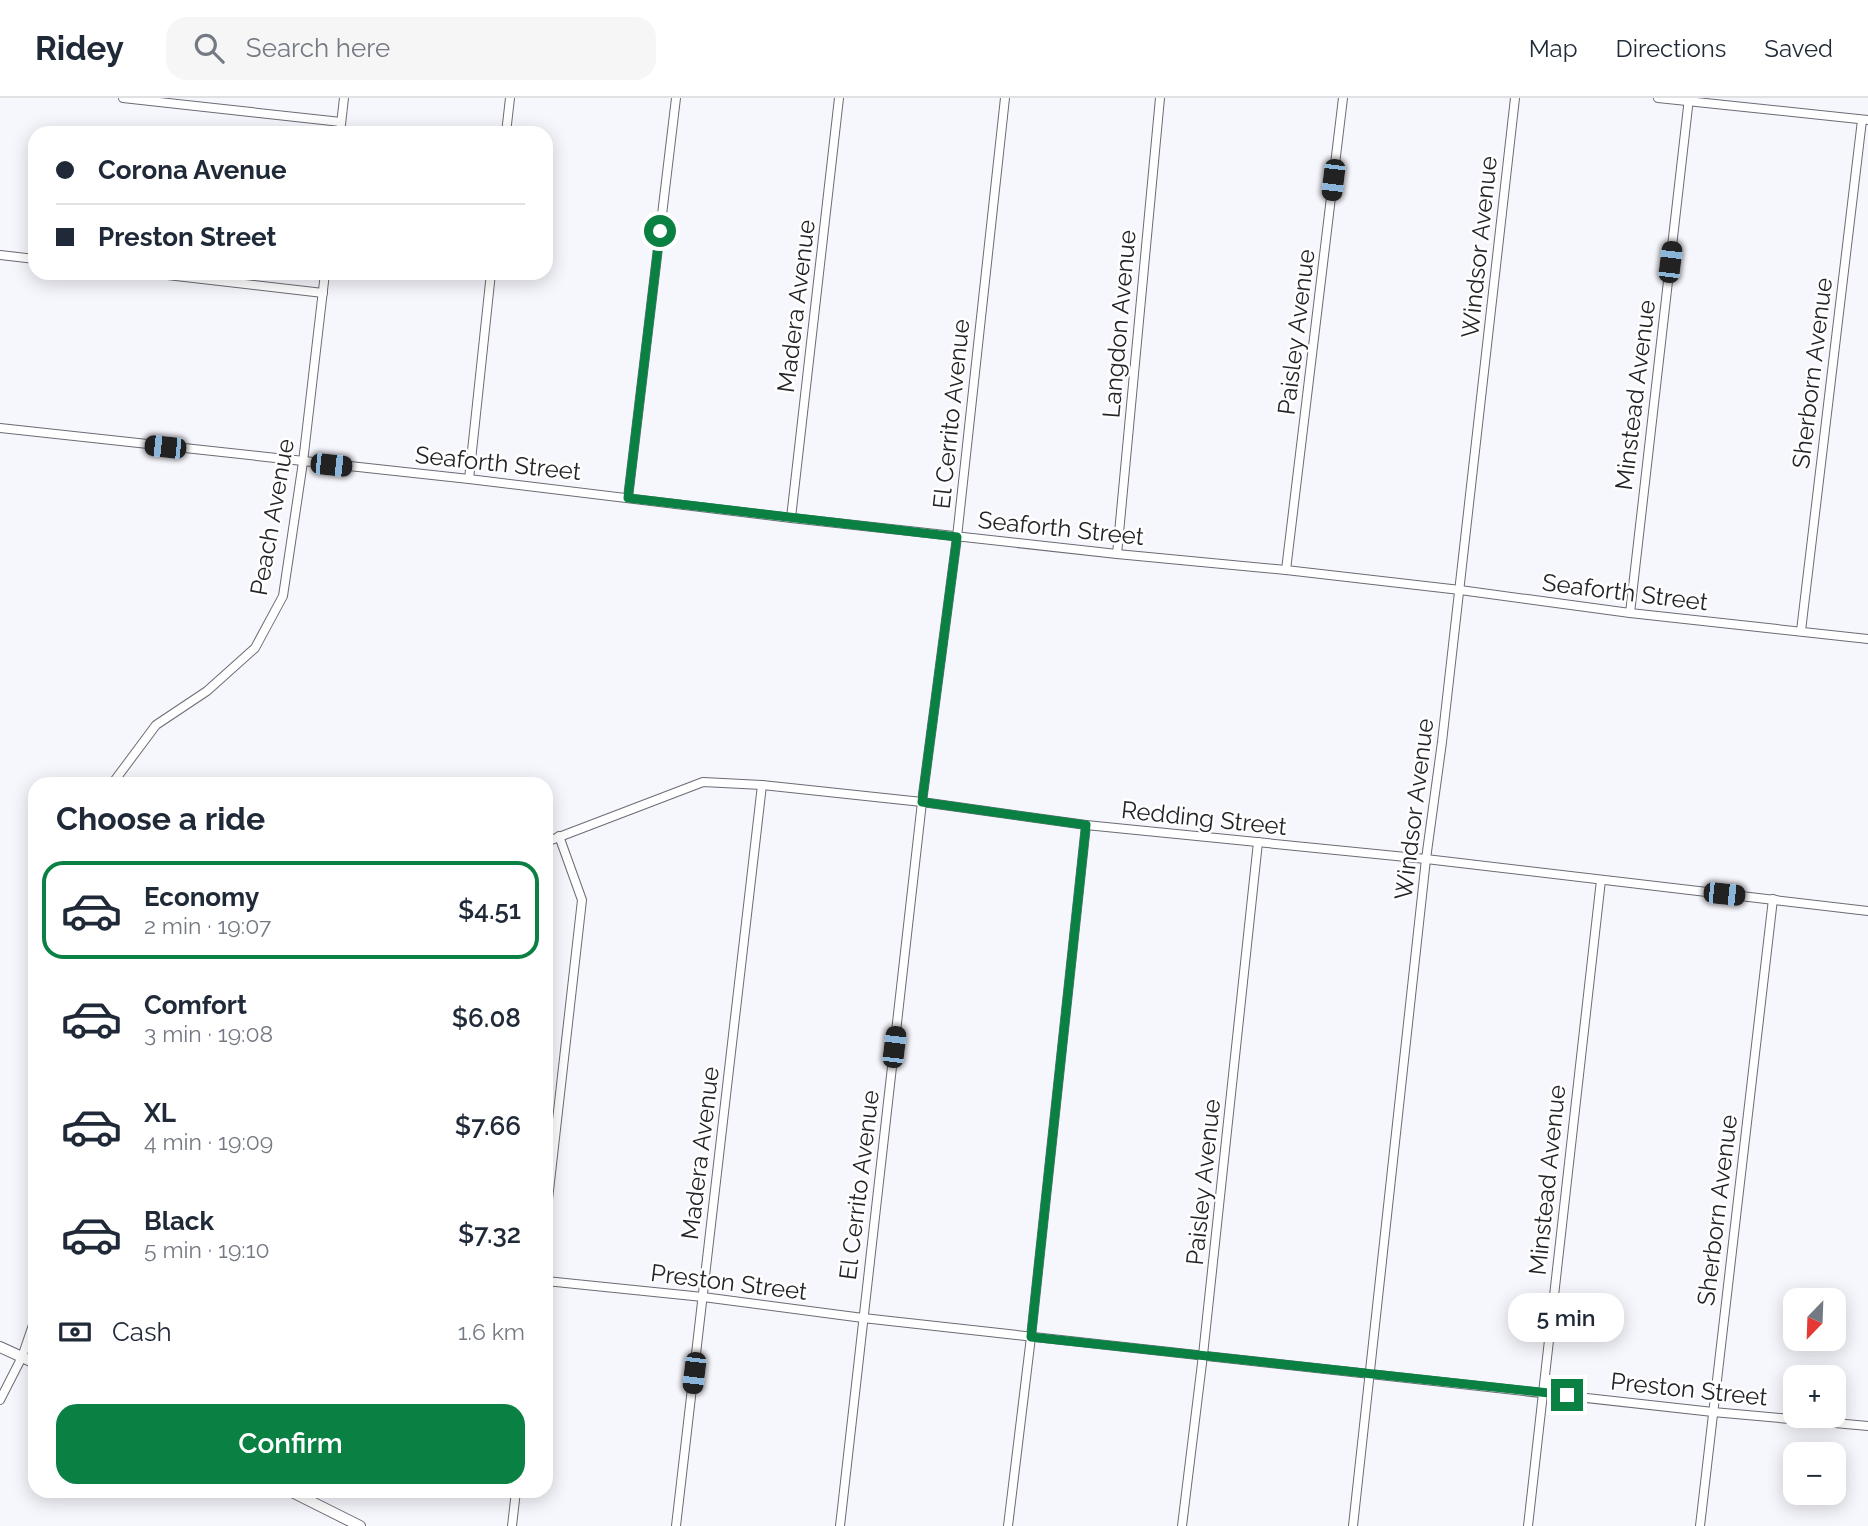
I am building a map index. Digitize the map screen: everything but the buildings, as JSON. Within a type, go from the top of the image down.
[{"type":"street","points":[[123,98],[341,122]]},
{"type":"street","points":[[341,126],[344,98]]},
{"type":"street","points":[[507,126],[510,98]]},
{"type":"street","points":[[628,498],[676,98]]},
{"type":"street","name":"Madera Avenue","points":[[791,518],[839,98]]},
{"type":"street","name":"El Cerrito Avenue","points":[[840,1526],[922,802],[957,537],[1005,98]]},
{"type":"street","name":"Langdon Avenue","points":[[1117,554],[1160,98]]},
{"type":"street","name":"Paisley Avenue","points":[[1286,570],[1343,98]]},
{"type":"street","name":"Windsor Avenue","points":[[1353,1526],[1426,859],[1460,590],[1515,98]]},
{"type":"street","points":[[1658,98],[1865,120]]},
{"type":"street","name":"Minstead Avenue","points":[[1630,613],[1689,100]]},
{"type":"street","name":"Sherborn Avenue","points":[[1801,631],[1865,120]]},
{"type":"street","points":[[0,255],[28,258]]},
{"type":"street","points":[[211,280],[323,293]]},
{"type":"street","name":"Peach Avenue","points":[[117,777],[156,725],[207,691],[255,648],[283,596],[303,462],[324,280]]},
{"type":"street","points":[[469,479],[490,280]]},
{"type":"street","name":"Seaforth Street","points":[[0,428],[469,479],[957,537],[1286,570],[1630,613],[1868,639]]},
{"type":"street","name":"Redding Street","points":[[553,839],[703,782],[762,785],[922,802],[1086,825],[1426,859],[1868,911]]},
{"type":"street","name":"Madera Avenue","points":[[676,1526],[762,785]]},
{"type":"street","points":[[1007,1526],[1031,1337],[1086,825]]},
{"type":"street","points":[[553,1155],[582,900],[559,836]]},
{"type":"street","name":"Paisley Avenue","points":[[1182,1526],[1258,842]]},
{"type":"street","name":"Minstead Avenue","points":[[1528,1526],[1601,880]]},
{"type":"street","name":"Sherborn Avenue","points":[[1700,1526],[1773,899]]},
{"type":"street","name":"Preston Street","points":[[553,1282],[1713,1412],[1868,1426]]},
{"type":"street","points":[[0,1400],[28,1339]]},
{"type":"street","points":[[0,1347],[28,1360]]},
{"type":"street","points":[[304,1498],[360,1526]]},
{"type":"street","points":[[512,1526],[515,1498]]},
{"type":"route","points":[[660,231],[628,498],[957,537],[922,802],[1086,825],[1031,1337],[1567,1395]]}]
